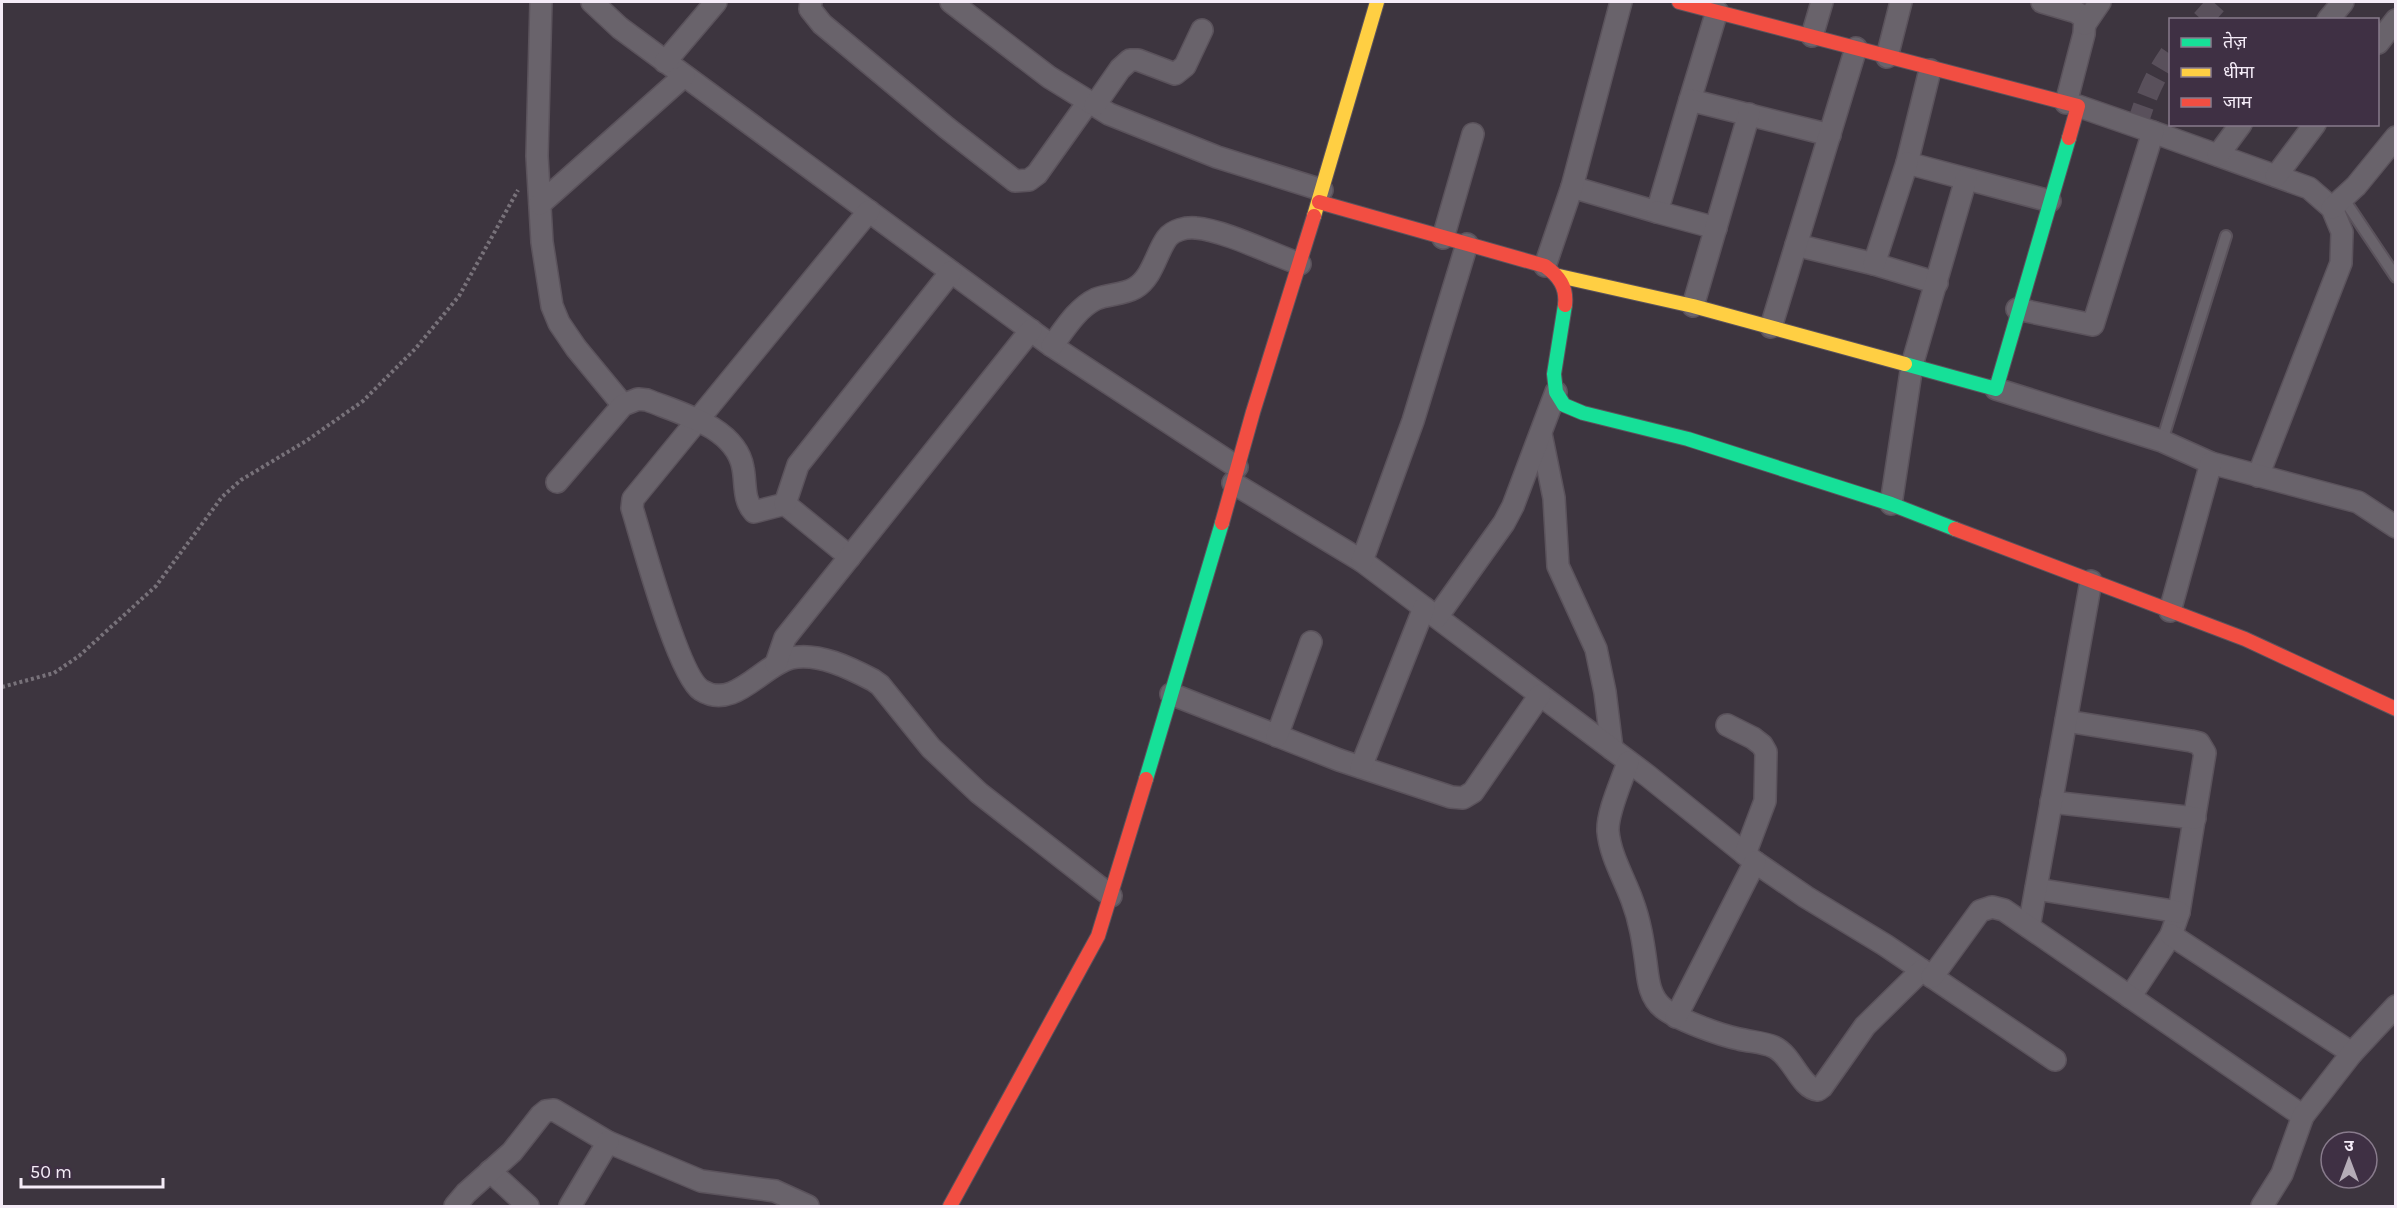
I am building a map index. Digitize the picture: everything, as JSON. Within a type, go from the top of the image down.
[{"type":"street","points":[[541,2],[537,131],[542,242],[552,306],[559,323],[576,348],[623,405]]},
{"type":"street","points":[[592,2],[620,28],[665,62],[1052,346],[1362,561],[1620,755],[1750,858],[2055,1060]]},
{"type":"street","points":[[665,62],[716,2]]},
{"type":"street","points":[[811,2],[810,9],[822,24],[1015,181],[1029,180],[1037,174],[1092,103],[1130,60],[1138,60],[1175,74],[1182,70],[1202,30]]},
{"type":"street","points":[[951,2],[1049,77],[1109,114],[1217,158],[1321,196],[1443,238],[1552,271],[1694,306],[1996,389],[2162,441],[2211,463],[2358,502],[2396,527]]},
{"type":"street","points":[[950,1206],[1020,1074],[1098,936],[1112,896],[1124,847],[1321,196],[1377,2]]},
{"type":"street","points":[[1621,2],[1552,271],[1566,296],[1554,374],[1556,392],[1564,405],[1582,413],[1688,439],[1891,504],[2245,639],[2396,709]]},
{"type":"street","points":[[1679,2],[1728,9],[1930,70],[2072,105],[2309,188],[2337,203]]},
{"type":"street","points":[[1812,36],[1822,2]]},
{"type":"street","points":[[1887,57],[1901,2]]},
{"type":"street","points":[[2042,2],[2082,14],[2085,24]]},
{"type":"street","points":[[1996,389],[2050,201],[2072,105],[2085,24],[2100,2]]},
{"type":"street","points":[[2330,18],[2343,2]]},
{"type":"street","points":[[1657,212],[1690,100],[1728,9]]},
{"type":"street","points":[[2379,42],[2396,20]]},
{"type":"street","points":[[1771,327],[1856,48]]},
{"type":"street","points":[[1874,264],[1907,163],[1930,70]]},
{"type":"street","points":[[540,204],[684,76]]},
{"type":"street","points":[[1690,100],[1830,135]]},
{"type":"street","points":[[1694,306],[1749,114]]},
{"type":"street","points":[[2218,155],[2240,126]]},
{"type":"street","points":[[2276,176],[2314,126]]},
{"type":"street","points":[[2018,309],[2093,325],[2153,132]]},
{"type":"street","points":[[1443,238],[1473,134]]},
{"type":"street","points":[[2337,203],[2356,186],[2396,137]]},
{"type":"street","points":[[1907,163],[2050,201]]},
{"type":"street","points":[[1891,504],[1912,365],[1966,179]]},
{"type":"street","points":[[1572,187],[1716,228]]},
{"type":"street","points":[[2258,476],[2341,263],[2342,232],[2337,203]]},
{"type":"street","points":[[869,211],[633,499],[632,508],[683,666],[701,690],[713,694],[728,694],[738,690],[776,664],[791,658],[807,657],[836,665],[873,680],[880,685],[931,748],[979,793],[1112,896]]},
{"type":"street","points":[[1052,346],[1086,306],[1096,299],[1135,288],[1143,281],[1171,233],[1184,228],[1213,232],[1300,264]]},
{"type":"street","points":[[1362,561],[1413,421],[1467,244]]},
{"type":"street","points":[[1796,244],[1874,264],[1937,284]]},
{"type":"street","points":[[785,504],[798,465],[951,272]]},
{"type":"street","points":[[776,664],[785,638],[1031,330]]},
{"type":"street","points":[[1361,767],[1430,612],[1504,522],[1513,506],[1556,392]]},
{"type":"street","points":[[557,482],[623,405],[638,399],[647,400],[698,421],[719,433],[739,454],[743,466],[748,506],[754,512],[785,504]]},
{"type":"street","points":[[1541,434],[1554,498],[1558,566],[1596,649],[1620,755],[1608,831],[1612,850],[1639,923],[1651,990],[1656,1002],[1676,1017],[1736,1039],[1779,1049],[1789,1058],[1806,1085],[1818,1090],[1865,1026],[1927,974],[1980,911],[1992,908],[2004,910],[2303,1116]]},
{"type":"street","points":[[2170,611],[2211,463]]},
{"type":"street","points":[[785,504],[850,557]]},
{"type":"street","points":[[2029,927],[2091,581]]},
{"type":"street","points":[[1277,736],[1311,642]]},
{"type":"street","points":[[1171,694],[1361,767],[1451,797],[1463,798],[1473,792],[1540,695]]},
{"type":"street","points":[[2066,721],[2199,743],[2205,753],[2179,912],[2171,935],[2130,997]]},
{"type":"street","points":[[1676,1017],[1750,858],[1765,801],[1766,752],[1762,745],[1753,738],[1727,725]]},
{"type":"street","points":[[2051,802],[2195,818]]},
{"type":"street","points":[[2036,890],[2179,912]]},
{"type":"street","points":[[2171,935],[2352,1053]]},
{"type":"street","points":[[2262,1206],[2282,1174],[2303,1116],[2352,1053],[2396,1006]]},
{"type":"street","points":[[454,1206],[512,1152],[546,1111],[554,1110],[608,1142],[701,1181],[775,1191],[808,1206]]},
{"type":"street","points":[[570,1206],[608,1142]]},
{"type":"street","points":[[490,1171],[528,1206]]},
{"type":"lane","points":[[2337,203],[2396,277]]},
{"type":"lane","points":[[2162,441],[2226,236]]},
{"type":"path","points":[[2,687],[54,673],[79,656],[156,586],[222,498],[242,480],[306,441],[363,401],[416,348],[459,296],[521,186]]},
{"type":"tunnel","points":[[2204,18],[2218,2]]},
{"type":"tunnel","points":[[2137,126],[2150,88],[2169,56]]},
{"type":"traffic: fast","points":[[1905,364],[1996,389],[2069,138]]},
{"type":"traffic: fast","points":[[1565,305],[1554,374],[1556,392],[1564,405],[1583,413],[1688,439],[1891,504],[1955,529]]},
{"type":"traffic: fast","points":[[1146,779],[1222,523]]},
{"type":"traffic: slow","points":[[1314,216],[1377,2]]},
{"type":"traffic: slow","points":[[1559,276],[1693,306],[1905,364]]},
{"type":"traffic: jam","points":[[1679,2],[2078,106],[2069,138]]},
{"type":"traffic: jam","points":[[1319,202],[1545,266],[1561,282],[1565,293],[1565,305]]},
{"type":"traffic: jam","points":[[1222,523],[1253,412],[1314,216]]},
{"type":"traffic: jam","points":[[1955,529],[2245,639],[2396,709]]},
{"type":"traffic: jam","points":[[950,1206],[1098,936],[1146,779]]}]
